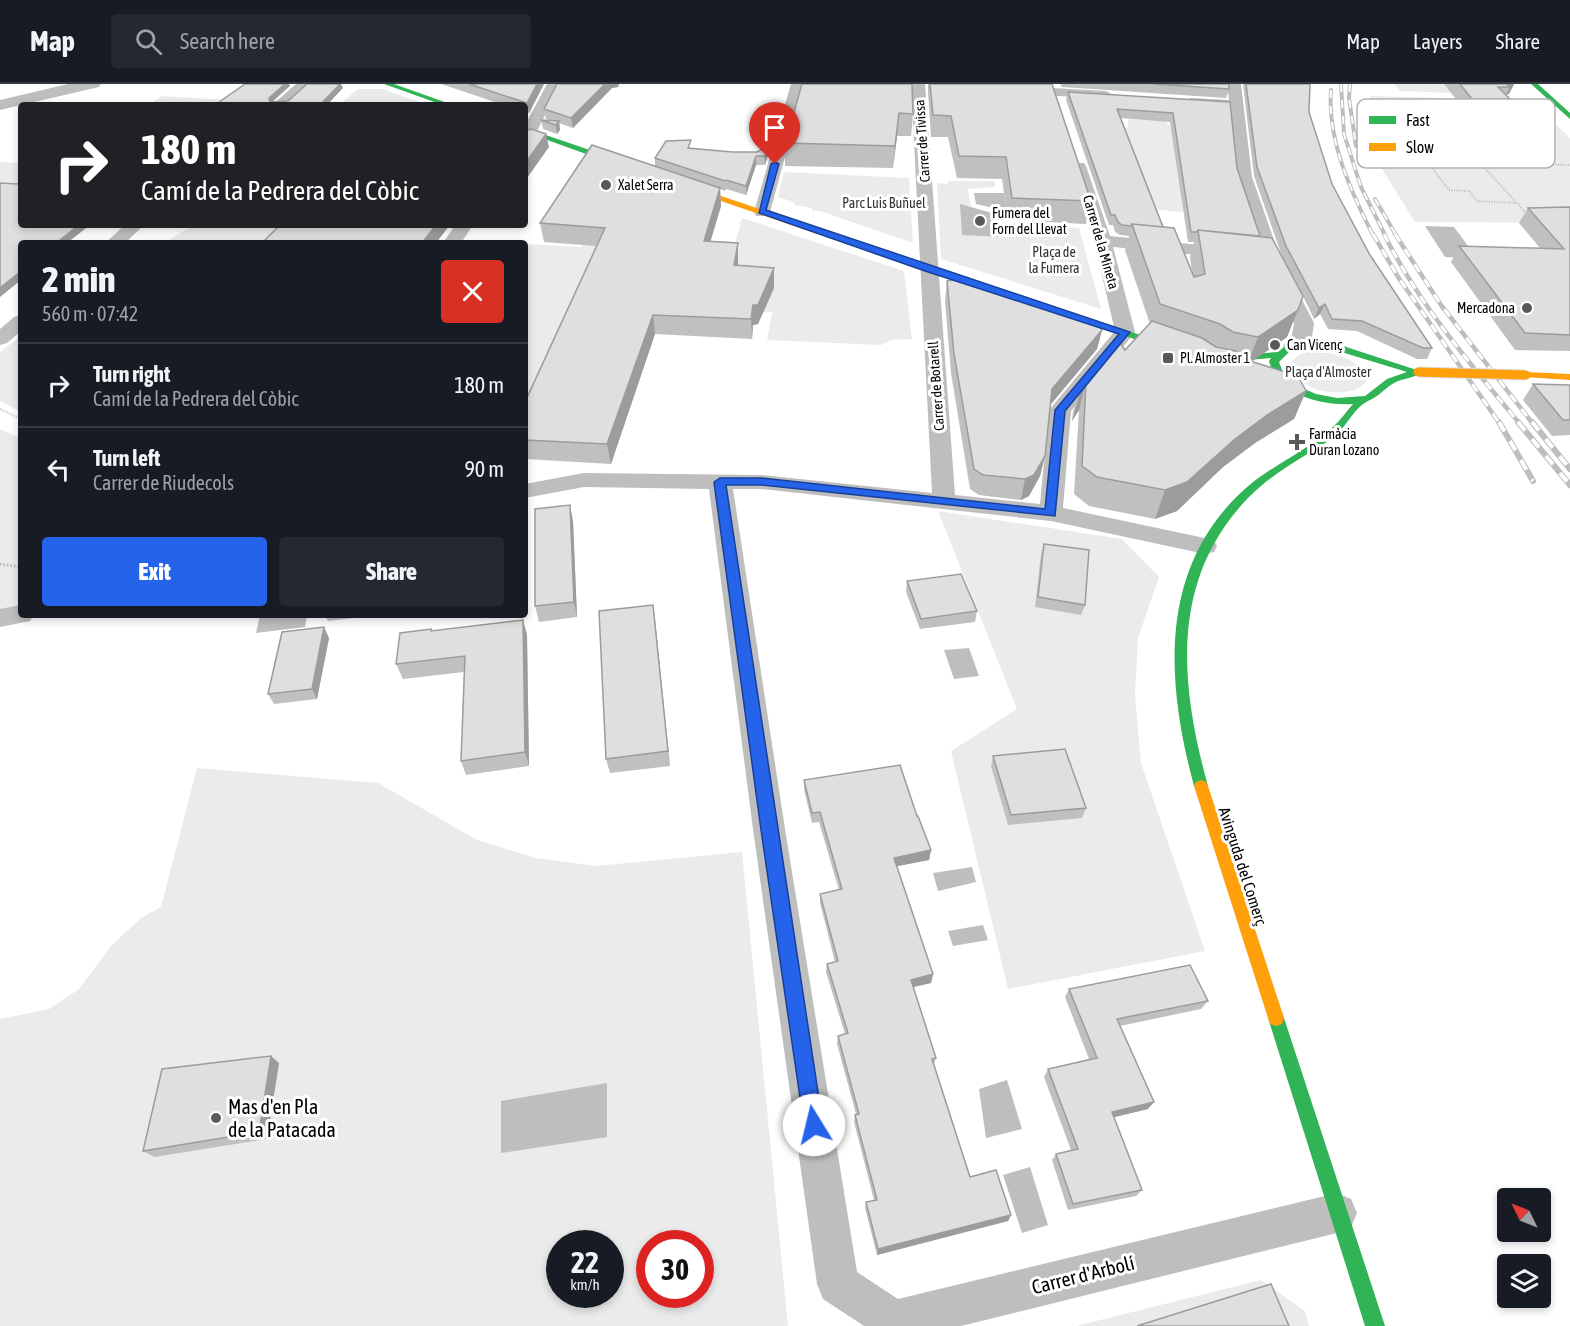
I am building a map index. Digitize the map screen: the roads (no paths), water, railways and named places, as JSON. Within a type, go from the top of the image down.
[{"type":"main road","points":[[387,84],[441,102]]},
{"type":"main road","points":[[1534,84],[1550,99]]},
{"type":"main road","points":[[1551,84],[1570,101]]},
{"type":"main road","points":[[1555,103],[1570,117]]},
{"type":"main road","points":[[528,134],[640,170]]},
{"type":"main road","points":[[662,178],[928,269],[1191,355]]},
{"type":"main road","points":[[1234,372],[1215,368],[1202,359],[1222,361],[1318,344],[1340,348],[1362,357],[1418,372],[1570,377]]},
{"type":"main road","points":[[1285,350],[1274,366],[1285,381],[1304,393],[1318,406],[1320,413]]},
{"type":"main road","points":[[1362,357],[1379,371],[1384,385]]},
{"type":"main road","name":"Avinguda del Comerç","points":[[1375,1326],[1192,757],[1183,717],[1179,683],[1179,644],[1190,584],[1205,546],[1229,512],[1242,498],[1308,448],[1332,434],[1350,411],[1364,399],[1375,394],[1384,385],[1418,372]]},
{"type":"main road","points":[[1267,378],[1285,381]]},
{"type":"main road","points":[[1304,393],[1329,399],[1364,399]]},
{"type":"main road","name":"Avinguda del Comerç","points":[[1308,448],[1321,428]]},
{"type":"street","points":[[528,132],[554,84]]},
{"type":"street","points":[[762,212],[798,84]]},
{"type":"street","points":[[918,84],[930,85]]},
{"type":"street","name":"Carrer de Tivissa","points":[[918,84],[928,269]]},
{"type":"street","points":[[1234,84],[1244,177],[1271,257],[1304,323],[1340,348]]},
{"type":"street","points":[[0,106],[88,85]]},
{"type":"street","points":[[283,102],[304,85]]},
{"type":"street","points":[[997,88],[1052,88],[1125,97]]},
{"type":"street","points":[[1052,88],[1060,113]]},
{"type":"street","points":[[1180,101],[1236,105]]},
{"type":"street","name":"Carrer de la Mineta","points":[[1071,145],[1103,241],[1125,332]]},
{"type":"street","points":[[118,240],[132,228]]},
{"type":"street","points":[[454,240],[462,228]]},
{"type":"street","points":[[1103,241],[1271,257]]},
{"type":"street","name":"Carrer de Botarell","points":[[928,269],[944,502]]},
{"type":"street","points":[[1285,350],[1302,337],[1304,323]]},
{"type":"street","points":[[0,339],[18,324]]},
{"type":"street","points":[[1051,513],[1060,410],[1125,332]]},
{"type":"street","points":[[528,490],[584,480],[761,482],[1051,513],[1205,546]]},
{"type":"street","name":"Carrer d'Arbolí","points":[[720,482],[769,830],[838,1284],[894,1321],[1337,1213]]},
{"type":"street","points":[[0,618],[18,615]]},
{"type":"lane","points":[[0,102],[88,85]]},
{"type":"railway","points":[[1341,84],[1344,134],[1361,187],[1385,235]]},
{"type":"railway","points":[[1350,84],[1349,98],[1356,146]]},
{"type":"railway","points":[[1331,90],[1333,128],[1342,165],[1373,235]]},
{"type":"railway","points":[[1375,199],[1396,235]]},
{"type":"railway","points":[[1373,234],[1398,277],[1500,424]]},
{"type":"railway","points":[[1384,234],[1429,309],[1520,424]]},
{"type":"railway","points":[[1395,234],[1441,305],[1533,424]]},
{"type":"railway","points":[[1499,422],[1533,481]]},
{"type":"railway","points":[[1518,422],[1570,485]]},
{"type":"railway","points":[[1532,422],[1570,469]]},
{"type":"place","name":"Xalet Serra","points":[[606,185]]},
{"type":"place","name":"Fumera del Forn del Llevat","points":[[980,221]]},
{"type":"place","name":"Mercadona","points":[[1527,308]]},
{"type":"place","name":"Can Vicenç","points":[[1275,345]]},
{"type":"place","name":"Pl. Almoster 1","points":[[1168,358]]},
{"type":"place","name":"Farmàcia Duran Lozano","points":[[1297,442]]},
{"type":"place","name":"Mas d'en Pla de la Patacada","points":[[216,1118]]},
{"type":"park label","name":"Parc Luis Buñuel","points":[[884,203]]},
{"type":"park label","name":"Plaça de la Fumera","points":[[1054,260]]},
{"type":"park label","name":"Plaça d'Almoster","points":[[1328,372]]}]
